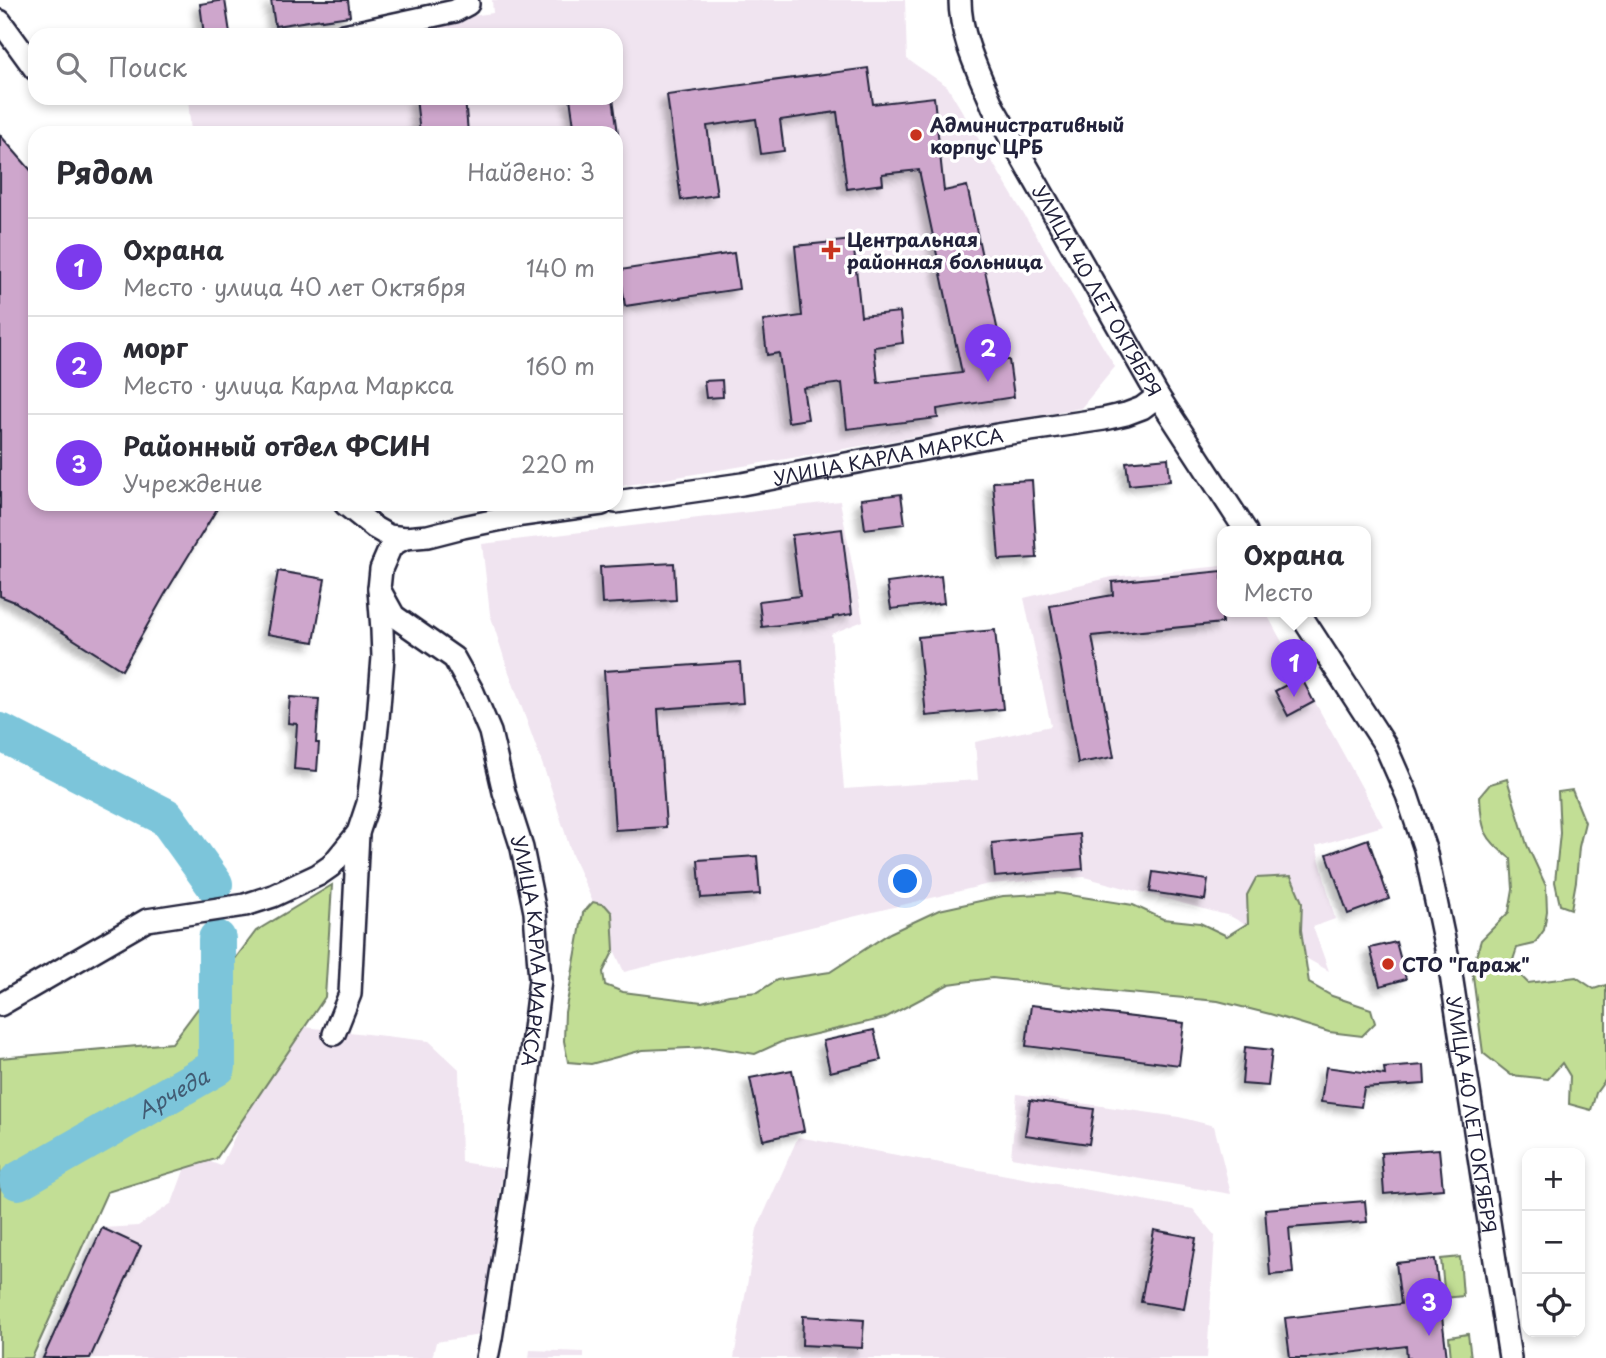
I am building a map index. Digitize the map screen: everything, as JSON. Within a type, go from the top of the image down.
[{"type":"street","points":[[376,28],[455,11],[467,4],[467,0]]},
{"type":"street","name":"УЛИЦА 40 ЛЕТ ОКТЯБРЯ","points":[[960,0],[960,17],[972,57],[993,107],[1158,396],[1243,526]]},
{"type":"street","points":[[0,21],[28,59]]},
{"type":"street","name":"УЛИЦА КАРЛА МАРКСА","points":[[623,501],[743,484],[997,435],[1104,419],[1142,408],[1158,396]]},
{"type":"street","points":[[354,511],[389,536],[405,538],[428,536],[551,511]]},
{"type":"street","points":[[334,1034],[350,993],[358,833],[368,803],[378,719],[383,657],[379,589],[381,569],[391,546],[405,538]]},
{"type":"street","name":"УЛИЦА КАРЛА МАРКСА","points":[[379,589],[394,616],[454,658],[473,692],[490,732],[504,792],[523,848],[535,912],[540,980],[514,1192],[486,1358]]},
{"type":"street","name":"УЛИЦА 40 ЛЕТ ОКТЯБРЯ","points":[[1302,617],[1385,745],[1407,795],[1425,849],[1450,968],[1510,1358]]},
{"type":"street","points":[[0,1005],[147,920],[245,905],[273,896],[318,875],[331,866],[358,833]]},
{"type":"shaded area","name":"Центральная районная больница","points":[[492,0],[905,0],[907,59],[947,86],[1115,367],[1081,408],[623,486],[623,126],[190,126],[189,105],[623,105],[623,28],[385,28],[493,13]]},
{"type":"shaded area","points":[[840,501],[863,621],[831,634],[844,789],[978,780],[975,742],[1051,726],[1024,598],[1112,577],[1217,566],[1217,617],[1268,617],[1383,826],[1316,846],[1335,919],[1313,927],[1329,971],[1230,916],[1084,877],[989,884],[624,972],[572,855],[506,664],[490,614],[482,544]]},
{"type":"shaded area","points":[[287,1025],[429,1041],[459,1069],[461,1162],[503,1169],[480,1335],[436,1342],[432,1358],[43,1358],[102,1228],[138,1226],[172,1203],[190,1154],[221,1166]]},
{"type":"shaded area","points":[[1017,1094],[1179,1117],[1214,1126],[1231,1194],[1011,1157]]},
{"type":"shaded area","points":[[798,1137],[1193,1209],[1215,1236],[1207,1358],[734,1358],[757,1229]]},
{"type":"shaded area","points":[[530,1350],[584,1352],[584,1358],[529,1358]]},
{"type":"green space","points":[[1507,779],[1527,845],[1546,886],[1547,911],[1544,930],[1534,944],[1517,948],[1511,966],[1528,983],[1576,977],[1594,989],[1606,985],[1606,1079],[1596,1093],[1591,1110],[1569,1104],[1570,1076],[1562,1063],[1548,1079],[1511,1075],[1483,1053],[1472,969],[1481,940],[1509,912],[1513,889],[1511,859],[1495,845],[1486,832],[1481,817],[1480,796],[1490,784]]},
{"type":"green space","points":[[1572,790],[1585,822],[1571,909],[1560,905],[1555,882],[1560,833],[1558,792]]},
{"type":"green space","points":[[1291,876],[1302,902],[1301,930],[1309,983],[1332,996],[1371,1009],[1375,1023],[1362,1036],[1329,1032],[1218,1001],[992,978],[949,984],[885,1018],[781,1042],[755,1054],[712,1047],[643,1050],[591,1064],[568,1062],[564,1041],[565,1012],[583,913],[593,902],[605,905],[612,913],[614,950],[603,972],[605,985],[623,992],[702,1002],[729,995],[758,992],[777,980],[830,972],[890,933],[939,910],[1003,896],[1057,893],[1133,905],[1163,919],[1200,923],[1227,936],[1248,923],[1247,895],[1256,878]]},
{"type":"green space","points":[[332,885],[325,997],[216,1159],[107,1192],[32,1358],[0,1358],[0,1058],[172,1043],[256,931]]},
{"type":"green space","points":[[1460,1257],[1463,1296],[1445,1298],[1441,1259]]},
{"type":"green space","points":[[1468,1334],[1471,1358],[1451,1358],[1449,1337]]},
{"type":"building","points":[[225,0],[229,28],[203,28],[200,4]]},
{"type":"building","points":[[271,0],[348,0],[350,16],[275,26]]},
{"type":"building","points":[[868,68],[873,104],[934,97],[944,191],[967,186],[1004,360],[1009,360],[1014,397],[937,409],[938,418],[847,429],[842,383],[803,388],[808,419],[788,422],[779,353],[767,355],[763,321],[802,316],[795,246],[853,240],[861,316],[900,312],[903,343],[874,347],[878,383],[962,373],[919,170],[882,174],[883,184],[847,189],[837,112],[780,120],[784,151],[761,154],[756,119],[707,126],[717,195],[681,200],[667,95]]},
{"type":"building","points":[[417,105],[466,105],[467,126],[419,126]]},
{"type":"building","points":[[571,105],[614,105],[617,126],[574,126]]},
{"type":"building","points":[[0,135],[28,167],[28,511],[216,511],[122,670],[15,602],[0,596]]},
{"type":"building","points":[[734,253],[739,289],[625,306],[623,270]]},
{"type":"building","points":[[722,380],[723,397],[706,398],[704,381]]},
{"type":"building","points":[[1168,458],[1170,481],[1129,485],[1126,462]]},
{"type":"building","points":[[1032,480],[1037,558],[999,560],[993,482]]},
{"type":"building","points":[[901,494],[905,524],[865,529],[861,499]]},
{"type":"building","points":[[842,529],[852,614],[833,619],[762,627],[759,601],[800,596],[792,535]]},
{"type":"building","points":[[674,563],[676,600],[602,604],[600,567]]},
{"type":"building","points":[[278,571],[325,579],[314,642],[267,634]]},
{"type":"building","points":[[1217,572],[1217,617],[1222,617],[1222,623],[1092,636],[1114,757],[1078,763],[1050,606],[1113,595],[1112,582]]},
{"type":"building","points":[[941,576],[944,603],[891,609],[887,583]]},
{"type":"building","points":[[995,630],[1003,709],[926,716],[918,637]]},
{"type":"building","points":[[740,662],[743,703],[658,709],[666,827],[615,830],[604,671]]},
{"type":"building","points":[[1301,677],[1314,702],[1288,716],[1275,691]]},
{"type":"building","points":[[290,697],[319,699],[317,771],[294,769],[297,724],[288,723]]},
{"type":"building","points":[[1080,834],[1083,869],[995,877],[992,843]]},
{"type":"building","points":[[1368,839],[1389,899],[1348,914],[1327,854]]},
{"type":"building","points":[[757,856],[760,894],[701,898],[698,860]]},
{"type":"building","points":[[1153,872],[1208,880],[1205,900],[1150,892]]},
{"type":"building","name":"СТО \"Гараж\"","points":[[1396,942],[1406,979],[1380,986],[1370,948]]},
{"type":"building","points":[[1031,1005],[1184,1023],[1179,1065],[1026,1046]]},
{"type":"building","points":[[874,1030],[881,1060],[830,1072],[823,1041]]},
{"type":"building","points":[[1245,1047],[1272,1050],[1268,1086],[1242,1084]]},
{"type":"building","points":[[1424,1065],[1425,1084],[1364,1088],[1361,1107],[1321,1102],[1326,1067],[1385,1075],[1384,1068]]},
{"type":"building","points":[[792,1070],[804,1131],[763,1140],[750,1078]]},
{"type":"building","points":[[1030,1100],[1094,1109],[1089,1144],[1025,1135]]},
{"type":"building","points":[[1439,1149],[1443,1189],[1384,1194],[1381,1153]]},
{"type":"building","points":[[1365,1201],[1367,1222],[1289,1228],[1293,1273],[1270,1275],[1265,1209]]},
{"type":"building","points":[[102,1228],[141,1246],[90,1358],[43,1358]]},
{"type":"building","points":[[1154,1230],[1196,1238],[1184,1309],[1141,1302]]},
{"type":"building","points":[[1435,1259],[1447,1358],[1407,1358],[1406,1346],[1290,1358],[1285,1318],[1401,1304],[1396,1263]]},
{"type":"building","points":[[803,1316],[864,1320],[862,1348],[802,1345]]},
{"type":"waterway","name":"Арчеда","points":[[0,732],[166,817],[214,884]]},
{"type":"waterway","name":"Арчеда","points":[[18,1181],[217,1067],[217,939]]},
{"type":"place","name":"Административный корпус ЦРБ","points":[[916,135]]},
{"type":"place","name":"Центральная районная больница","points":[[831,250]]},
{"type":"place","name":"морг","points":[[988,382]]},
{"type":"place","name":"Охрана","points":[[1294,697]]},
{"type":"place","name":"СТО \"Гараж\"","points":[[1388,964]]},
{"type":"place","name":"Районный отдел ФСИН","points":[[1429,1336]]}]
